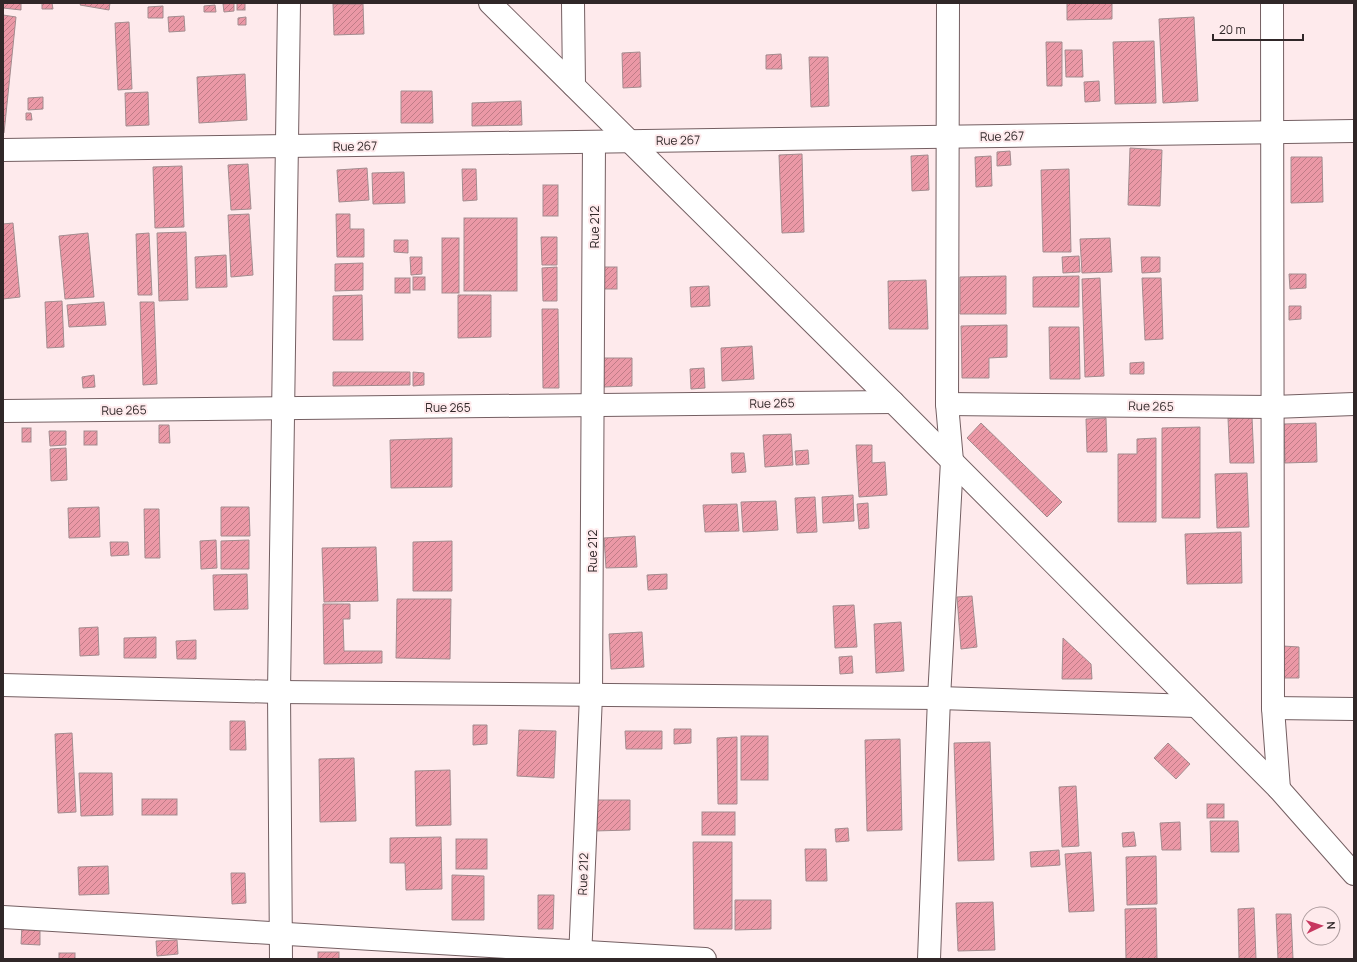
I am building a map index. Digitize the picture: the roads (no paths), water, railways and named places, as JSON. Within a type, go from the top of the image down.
[{"type":"street","points":[[281,959],[279,692],[289,3]]},
{"type":"street","points":[[490,3],[893,402],[1279,788],[1354,874]]},
{"type":"street","points":[[573,3],[574,86]]},
{"type":"street","points":[[929,959],[938,698],[952,461],[947,404],[948,3]]},
{"type":"street","points":[[1272,3],[1273,708],[1279,788]]},
{"type":"street","name":"Rue 267","points":[[3,150],[1354,131]]},
{"type":"street","name":"Rue 212","points":[[580,955],[591,695],[594,142]]},
{"type":"street","name":"Rue 265","points":[[3,411],[893,402]]},
{"type":"street","name":"Rue 265","points":[[947,404],[1273,407],[1354,404]]},
{"type":"street","points":[[3,685],[279,692],[938,698],[1196,706]]},
{"type":"street","points":[[1273,708],[1354,709]]},
{"type":"street","points":[[3,917],[281,934],[580,955],[705,959]]}]
